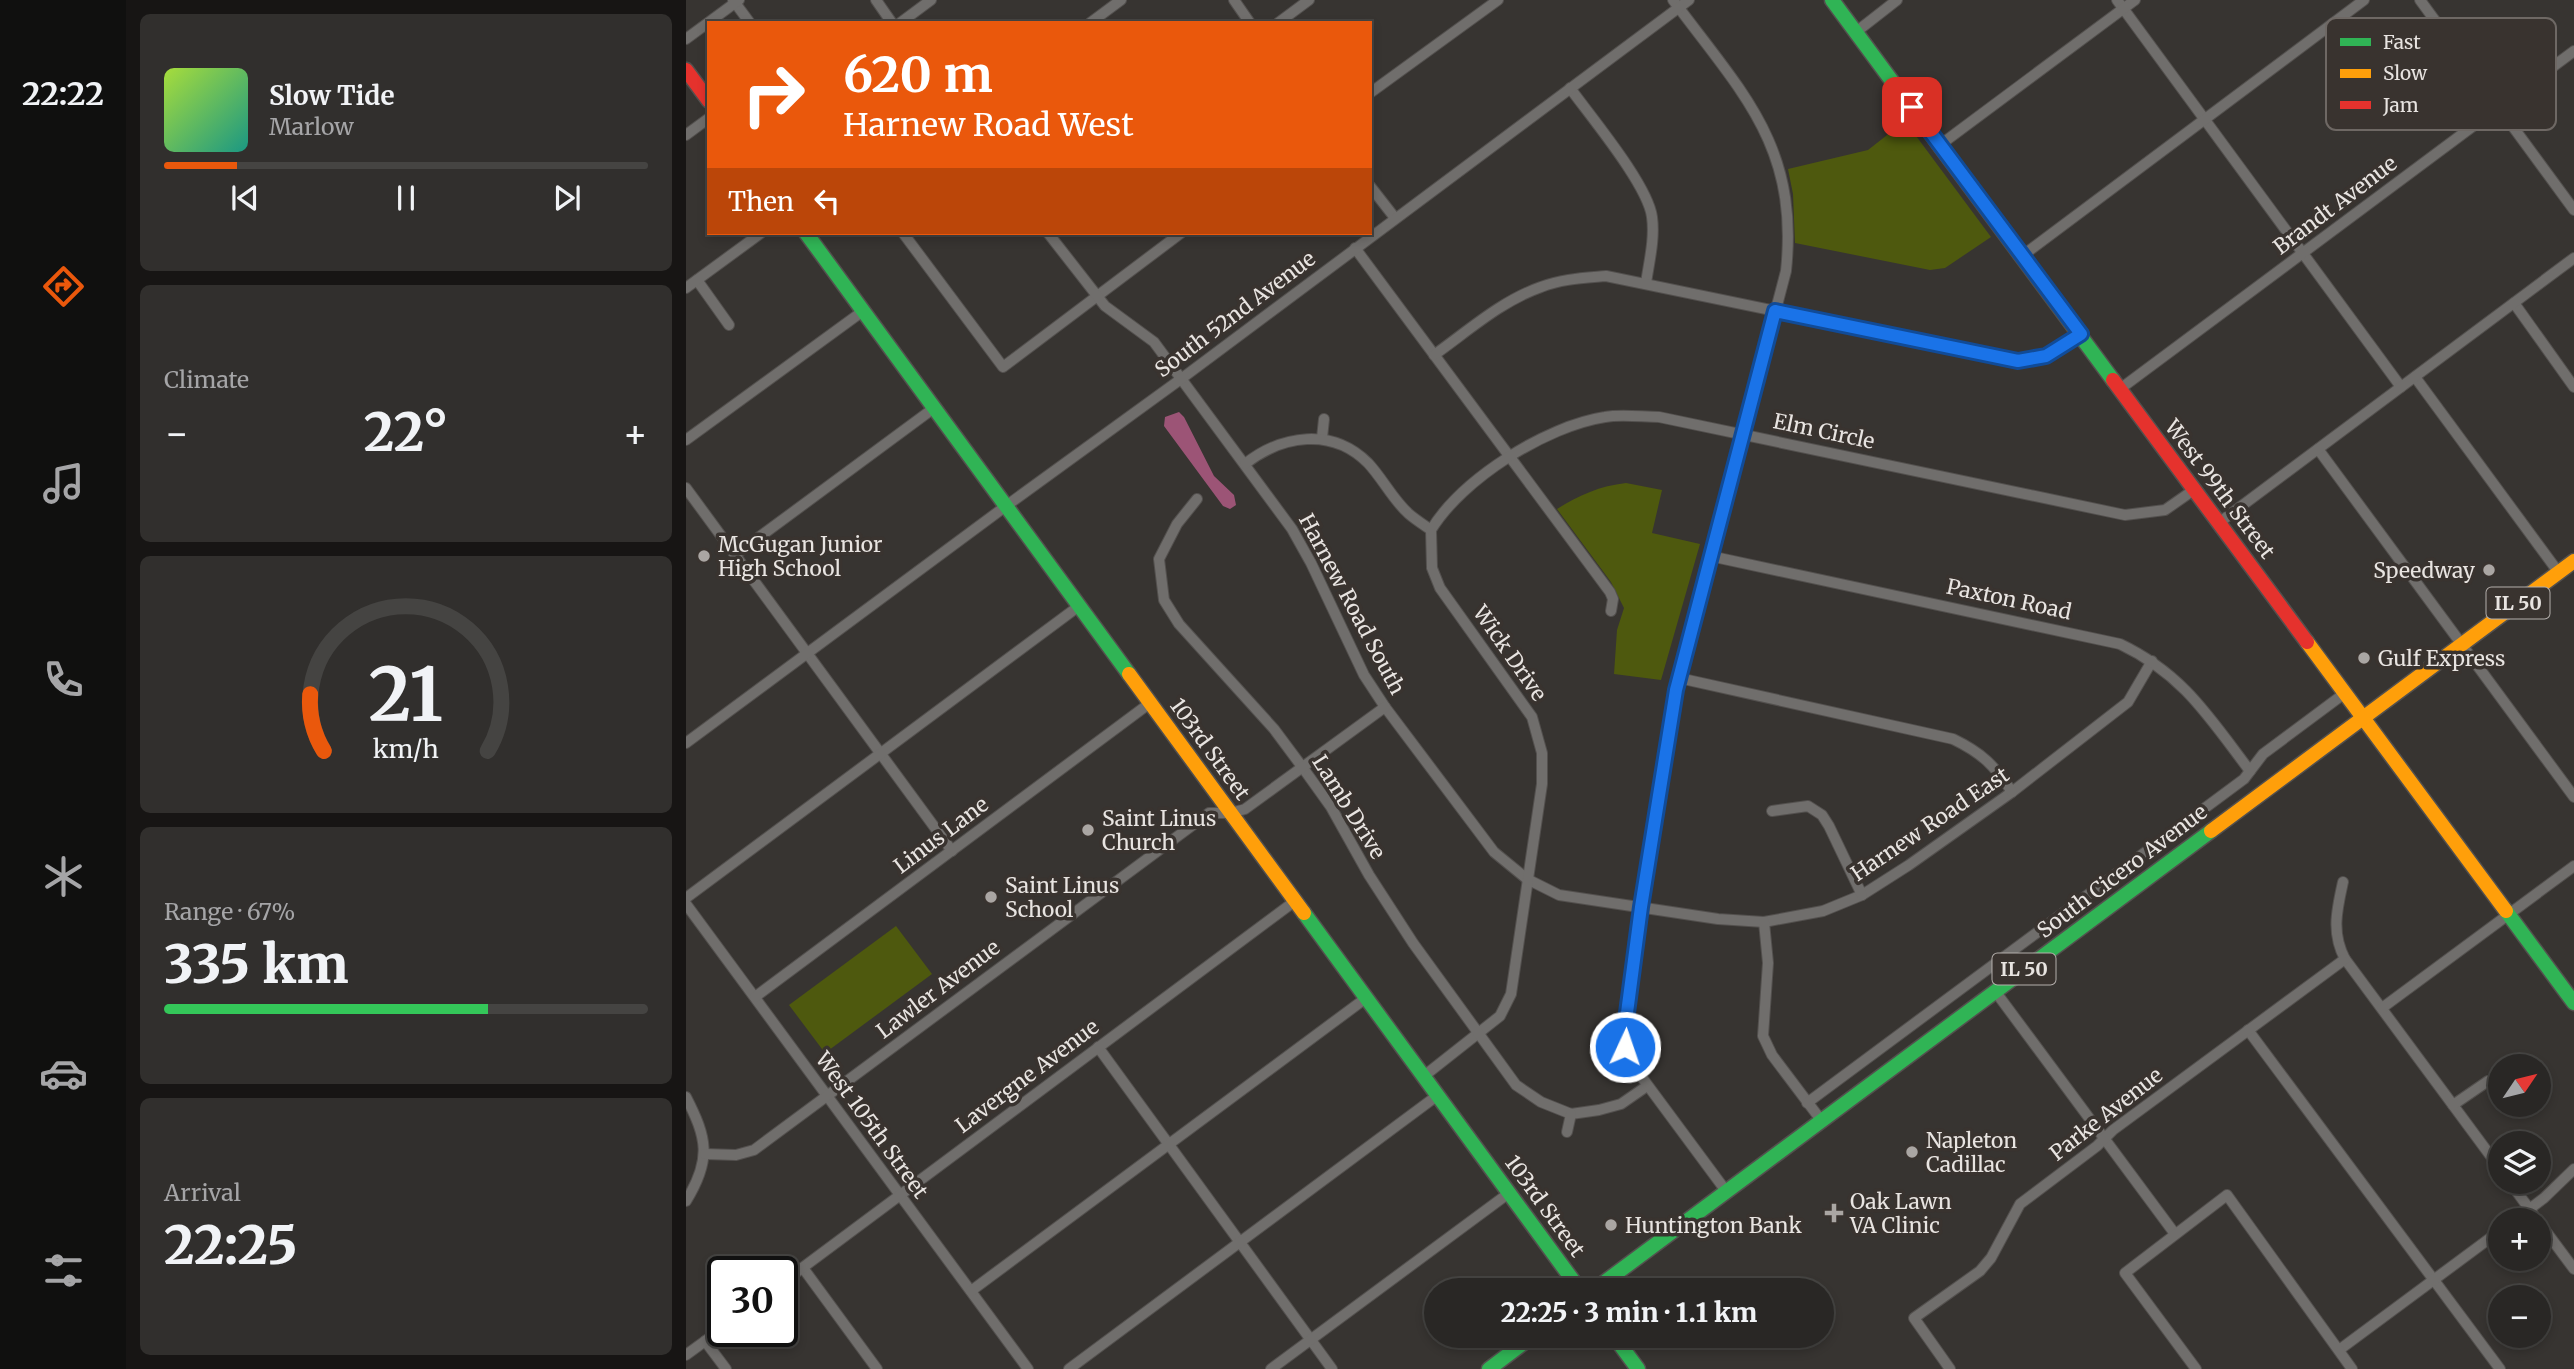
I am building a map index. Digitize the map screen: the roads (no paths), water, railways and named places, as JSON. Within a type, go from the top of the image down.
[{"type":"main road","name":"West 99th Street","points":[[1832,0],[2574,1003]]},
{"type":"main road","points":[[686,70],[707,98]]},
{"type":"main road","name":"103rd Street","points":[[807,235],[1571,1278]]},
{"type":"main road","name":"South Cicero Avenue","points":[[1610,1278],[2574,561]]},
{"type":"main road","points":[[1489,1369],[1517,1348]]},
{"type":"main road","points":[[1623,1348],[1638,1369]]},
{"type":"street","points":[[876,0],[891,21]]},
{"type":"street","points":[[903,21],[931,0]]},
{"type":"street","points":[[1093,21],[1121,0]]},
{"type":"street","points":[[1234,0],[1249,21]]},
{"type":"street","points":[[1281,21],[1309,0]]},
{"type":"street","points":[[1372,92],[1498,0]]},
{"type":"street","name":"South 52nd Avenue","points":[[686,743],[1181,379],[1570,88],[1676,4],[1689,0]]},
{"type":"street","points":[[1856,32],[1898,0]]},
{"type":"street","points":[[1940,145],[2120,4],[2135,0]]},
{"type":"street","points":[[2340,18],[2364,0]]},
{"type":"street","points":[[2420,0],[2433,18]]},
{"type":"street","points":[[710,21],[736,1],[749,21]]},
{"type":"street","points":[[1676,4],[1751,105],[1766,133],[1779,165],[1787,199],[1789,235],[1786,271],[1679,678],[1641,907],[1625,1028],[1625,1047],[1632,1064],[1726,1191]]},
{"type":"street","points":[[2120,4],[2401,387]]},
{"type":"street","points":[[686,39],[707,23]]},
{"type":"street","points":[[2022,256],[2326,28]]},
{"type":"street","name":"Brandt Avenue","points":[[2556,64],[2574,51]]},
{"type":"street","points":[[1570,88],[1643,189],[1652,216],[1653,237],[1646,283]]},
{"type":"street","points":[[686,135],[707,119]]},
{"type":"street","name":"Brandt Avenue","points":[[2120,389],[2468,130]]},
{"type":"street","points":[[2516,130],[2574,210]]},
{"type":"street","points":[[1372,189],[1395,218]]},
{"type":"street","points":[[686,288],[758,235]]},
{"type":"street","points":[[904,235],[1003,367],[1178,235]]},
{"type":"street","name":"Harnew Road South","points":[[1050,235],[1105,306],[1154,342],[1292,529],[1364,675],[1494,852],[1527,879],[1559,895],[1641,907]]},
{"type":"street","points":[[1355,248],[1610,592],[1613,598],[1611,611]]},
{"type":"street","points":[[2220,522],[2574,258]]},
{"type":"street","points":[[1434,355],[1508,302],[1541,286],[1606,276],[2018,361],[2046,356],[2081,334]]},
{"type":"street","points":[[697,280],[729,325]]},
{"type":"street","points":[[2514,303],[2574,387]]},
{"type":"street","points":[[686,440],[863,311]]},
{"type":"street","points":[[2415,377],[2559,573]]},
{"type":"street","points":[[735,555],[934,408]]},
{"type":"street","name":"Elm Circle","points":[[1431,530],[1454,499],[1509,457],[1557,431],[1606,416],[1659,417],[2125,515],[2165,510],[2195,489]]},
{"type":"street","points":[[1322,438],[1324,419]]},
{"type":"street","points":[[1245,464],[1276,444],[1322,438],[1361,457],[1408,513],[1431,530]]},
{"type":"street","points":[[2318,449],[2574,797]]},
{"type":"street","points":[[686,488],[952,851]]},
{"type":"street","name":"Lamb Drive","points":[[1197,499],[1177,524],[1159,559],[1164,600],[1179,624],[1274,729],[1303,768],[1331,807],[1376,886],[1477,1034],[1516,1085],[1541,1102],[1571,1114]]},
{"type":"street","name":"Wick Drive","points":[[1424,1076],[1500,1016],[1511,994],[1543,769],[1537,728],[1525,706],[1440,588],[1432,568],[1431,530]]},
{"type":"street","name":"Paxton Road","points":[[1710,556],[2120,644],[2152,661],[2183,685],[2250,771]]},
{"type":"street","points":[[686,898],[1079,606]]},
{"type":"street","name":"Harnew Road East","points":[[1641,907],[1718,919],[1764,922],[1823,911],[1861,895],[1909,865],[2012,792],[2128,702],[2152,661]]},
{"type":"street","points":[[1679,678],[1953,739],[1977,750],[1995,768],[2012,792]]},
{"type":"street","name":"South Cicero Avenue","points":[[1807,1103],[2244,779],[2263,754],[2345,693]]},
{"type":"street","name":"Linus Lane","points":[[755,998],[1150,704]]},
{"type":"street","name":"Lawler Avenue","points":[[705,1154],[736,1156],[754,1150],[1209,813],[1231,813],[1245,809],[1385,707]]},
{"type":"street","points":[[1772,811],[1808,806],[1822,815],[1861,895]]},
{"type":"street","points":[[2382,1008],[2574,866]]},
{"type":"street","points":[[2343,882],[2336,915],[2336,936],[2345,959],[2488,1152]]},
{"type":"street","name":"Lavergne Avenue","points":[[798,1272],[1295,901]]},
{"type":"street","name":"West 105th Street","points":[[686,904],[1028,1369]]},
{"type":"street","points":[[1764,922],[1768,963],[1763,1036],[1772,1055],[1821,1120]]},
{"type":"street","name":"Parke Avenue","points":[[1950,1369],[1914,1318],[1980,1271],[1992,1258],[2020,1204],[2113,1130],[2345,959]]},
{"type":"street","points":[[1995,991],[2175,1234]]},
{"type":"street","points":[[971,1292],[1366,998]]},
{"type":"street","points":[[2248,1030],[2500,1369]]},
{"type":"street","points":[[1098,1047],[1332,1369]]},
{"type":"street","points":[[2453,1105],[2488,1081]]},
{"type":"street","points":[[1567,1132],[1571,1114],[1621,1104],[1647,1086]]},
{"type":"street","points":[[1069,1369],[1438,1096]]},
{"type":"street","points":[[686,1097],[702,1129],[705,1154],[694,1188],[686,1201]]},
{"type":"street","points":[[2531,1208],[2574,1169]]},
{"type":"street","points":[[1271,1369],[1509,1193]]},
{"type":"street","points":[[2196,1369],[2126,1273],[2227,1195],[2352,1369]]},
{"type":"street","points":[[2551,1238],[2574,1269]]},
{"type":"street","points":[[2339,1350],[2488,1239]]},
{"type":"street","points":[[803,1268],[877,1369]]},
{"type":"street","points":[[686,1355],[705,1341],[726,1369]]},
{"type":"place","name":"McGugan Junior High School","points":[[704,556]]},
{"type":"place","name":"Speedway","points":[[2489,570]]},
{"type":"place","name":"Gulf Express","points":[[2364,658]]},
{"type":"place","name":"Saint Linus Church","points":[[1088,830]]},
{"type":"place","name":"Saint Linus School","points":[[991,897]]},
{"type":"place","name":"Napleton Cadillac","points":[[1912,1152]]},
{"type":"place","name":"Oak Lawn VA Clinic","points":[[1834,1213]]},
{"type":"place","name":"Huntington Bank","points":[[1611,1225]]}]
